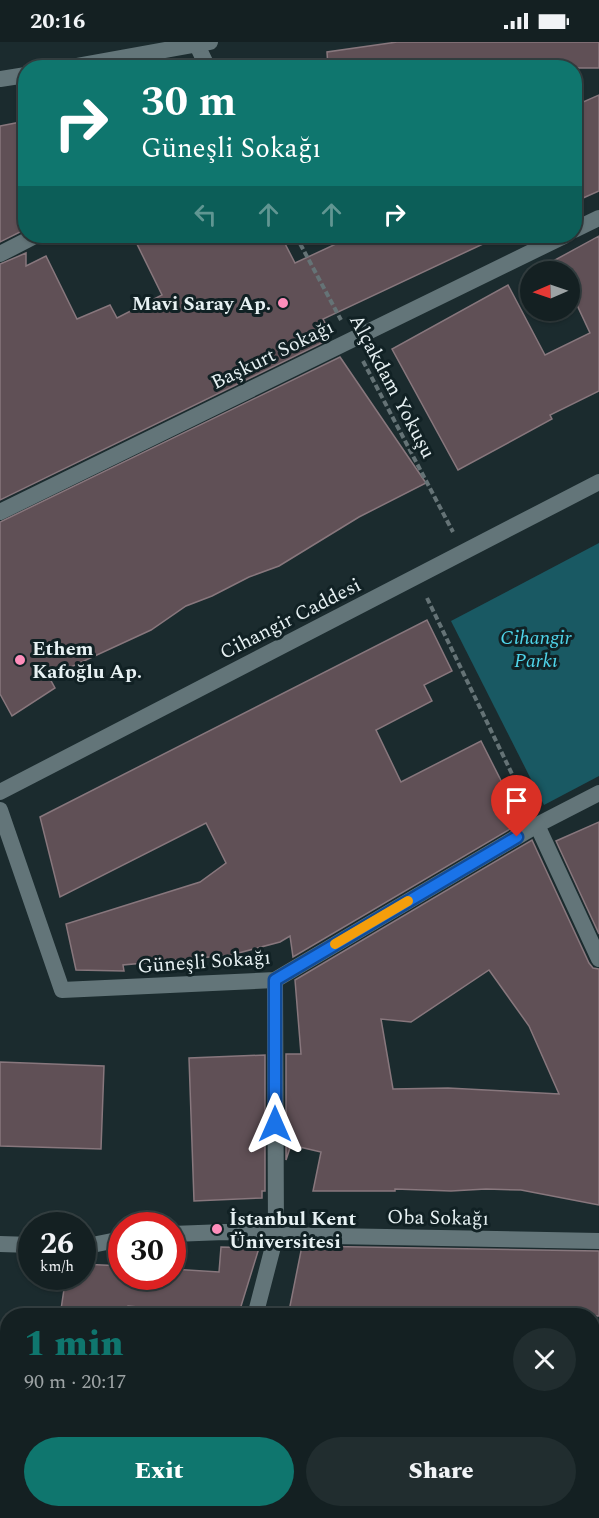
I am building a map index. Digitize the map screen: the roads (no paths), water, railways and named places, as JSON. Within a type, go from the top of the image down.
[{"type":"street","points":[[109,60],[203,43],[206,60]]},
{"type":"street","points":[[0,80],[18,77]]},
{"type":"street","points":[[582,226],[599,218]]},
{"type":"street","points":[[0,254],[21,243]]},
{"type":"street","name":"Başkurt Sokağı","points":[[0,512],[550,243]]},
{"type":"street","name":"Cihangir Caddesi","points":[[0,792],[599,482]]},
{"type":"street","name":"Güneşli Sokağı","points":[[0,810],[62,990],[275,980],[537,825],[599,793]]},
{"type":"street","points":[[537,825],[598,957]]},
{"type":"street","points":[[257,1308],[276,1235],[275,980]]},
{"type":"street","name":"Oba Sokağı","points":[[186,1233],[225,1232],[599,1241]]},
{"type":"street","points":[[0,1244],[18,1245]]},
{"type":"place","name":"Mavi Saray Ap.","points":[[283,303]]},
{"type":"place","name":"Ethem Kafoğlu Ap.","points":[[20,660]]},
{"type":"place","name":"İstanbul Kent Üniversitesi","points":[[217,1229]]},
{"type":"park label","name":"Cihangir Parkı","points":[[536,648]]}]
